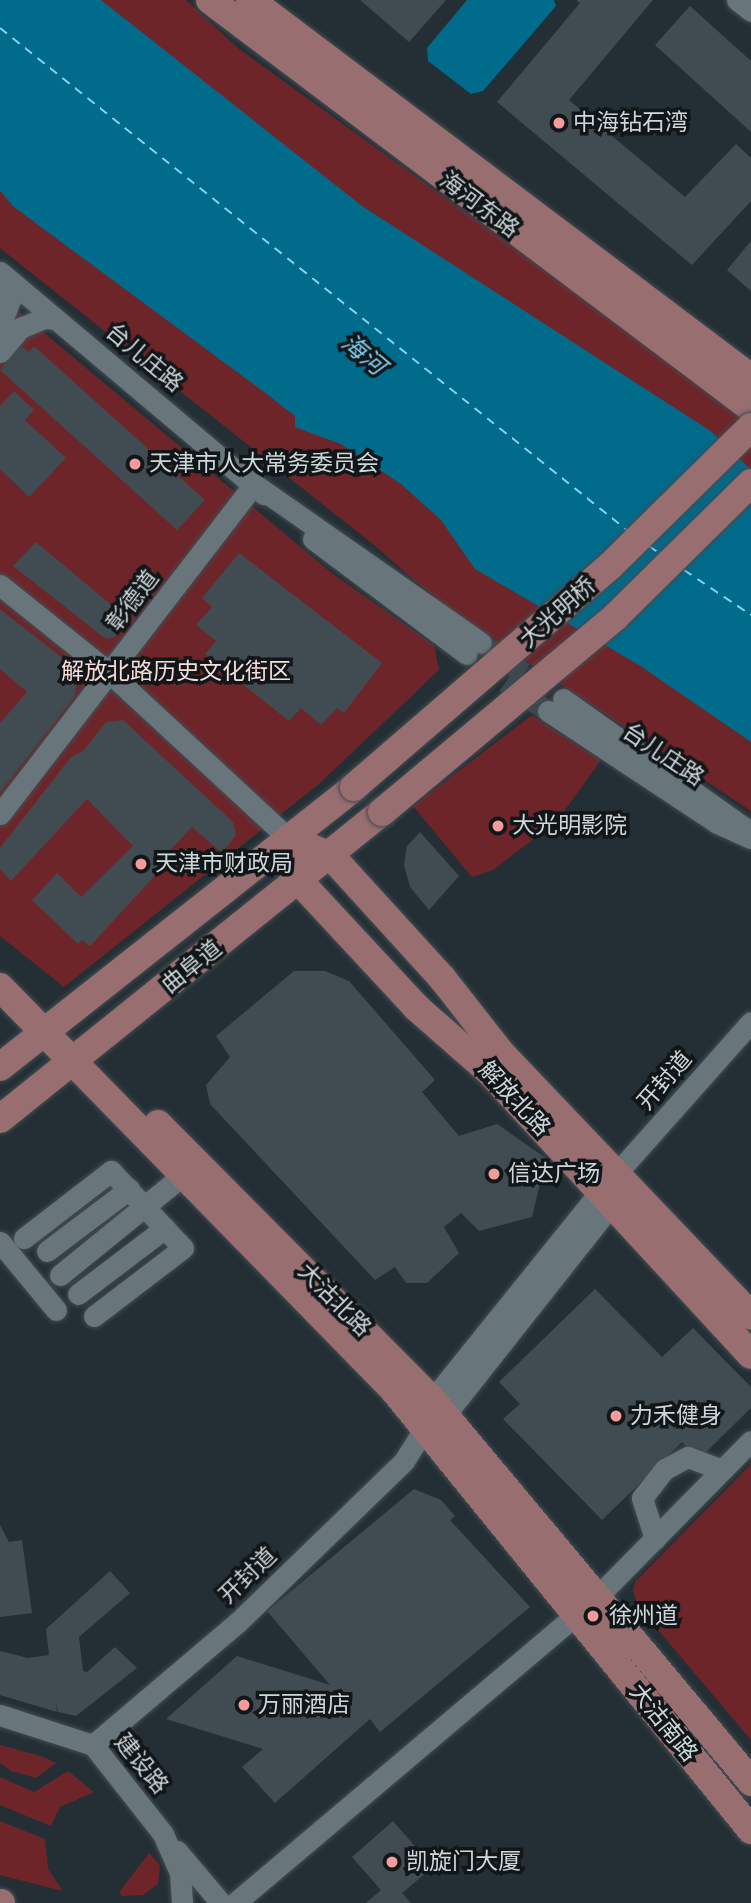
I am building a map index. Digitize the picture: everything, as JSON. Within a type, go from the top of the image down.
[{"type":"main road","name":"海河东路","points":[[210,0],[751,408]]},
{"type":"main road","name":"海河东路","points":[[250,0],[751,378]]},
{"type":"main road","name":"大光明桥","points":[[355,787],[600,575],[751,427]]},
{"type":"main road","name":"大光明桥","points":[[382,812],[615,617],[751,483]]},
{"type":"main road","name":"曲阜道","points":[[0,1067],[355,787]]},
{"type":"main road","name":"曲阜道","points":[[0,1119],[300,882],[382,812]]},
{"type":"main road","name":"解放北路","points":[[289,839],[331,856],[433,967],[610,1190],[751,1355]]},
{"type":"main road","name":"解放北路","points":[[289,839],[300,882],[417,1008],[489,1071],[610,1190],[751,1316]]},
{"type":"main road","name":"大沽北路","points":[[0,987],[47,1030],[82,1056],[433,1415],[599,1595]]},
{"type":"main road","name":"大沽北路","points":[[82,1056],[181,1176],[393,1389],[433,1415],[576,1615]]},
{"type":"main road","name":"大沽南路","points":[[599,1595],[751,1782]]},
{"type":"main road","name":"大沽南路","points":[[576,1615],[751,1830]]},
{"type":"street","points":[[737,0],[751,11]]},
{"type":"street","points":[[0,274],[10,300],[0,326]]},
{"type":"street","name":"台儿庄路","points":[[0,274],[254,484],[474,648]]},
{"type":"street","points":[[0,352],[20,328],[45,318],[56,319]]},
{"type":"street","name":"彰德道","points":[[0,814],[111,674],[254,484]]},
{"type":"street","name":"解放北路","points":[[0,585],[111,674],[289,839]]},
{"type":"street","name":"台儿庄路","points":[[556,705],[717,823],[751,836]]},
{"type":"street","name":"开封道","points":[[93,1745],[239,1622],[404,1461],[433,1415],[610,1190],[751,1022]]},
{"type":"street","points":[[24,1238],[111,1171],[183,1248],[94,1316]]},
{"type":"street","points":[[60,1275],[146,1209],[181,1176]]},
{"type":"street","points":[[47,1251],[129,1189]]},
{"type":"street","points":[[78,1294],[165,1228]]},
{"type":"street","points":[[4,1256],[56,1310]]},
{"type":"street","points":[[235,1903],[599,1595],[751,1441]]},
{"type":"street","points":[[655,1539],[642,1499],[665,1469],[688,1457],[722,1470]]},
{"type":"street","name":"建设路","points":[[0,1715],[93,1745],[163,1834],[180,1873],[182,1903]]},
{"type":"street","points":[[163,1834],[221,1903]]},
{"type":"green space","points":[[0,0],[186,0],[239,49],[751,419],[751,811],[446,608],[374,545],[0,248]]},
{"type":"green space","name":"解放北路历史文化街区","points":[[0,296],[333,574],[434,645],[439,670],[320,783],[64,987],[0,936]]},
{"type":"green space","name":"大光明影院","points":[[532,715],[601,760],[557,821],[493,870],[472,877],[413,806]]},
{"type":"green space","points":[[751,1464],[751,1740],[638,1606],[633,1591],[635,1582]]},
{"type":"green space","points":[[0,1745],[56,1763],[36,1778],[11,1771],[0,1763]]},
{"type":"green space","points":[[68,1771],[94,1792],[60,1807],[51,1826],[0,1805],[0,1777],[34,1792]]},
{"type":"green space","points":[[0,1821],[45,1839],[48,1869],[63,1891],[0,1875]]},
{"type":"green space","points":[[149,1853],[160,1865],[158,1884],[143,1895],[121,1896],[120,1891]]},
{"type":"water","name":"海河","points":[[0,0],[101,0],[362,206],[712,432],[751,470],[751,742],[639,665],[475,569],[441,520],[401,484],[341,444],[295,427],[295,416],[14,207],[0,191]]},
{"type":"water","points":[[467,0],[554,0],[556,6],[483,91],[471,94],[428,61],[427,48]]},
{"type":"building","points":[[360,0],[446,0],[409,42]]},
{"type":"building","name":"中海钻石湾","points":[[576,0],[653,0],[569,100],[685,197],[736,144],[751,158],[751,201],[692,265],[497,102],[580,3]]},
{"type":"building","points":[[690,6],[751,61],[751,132],[655,45]]},
{"type":"building","points":[[751,241],[751,291],[727,270]]},
{"type":"building","name":"天津市人大常务委员会","points":[[19,344],[29,352],[34,346],[205,500],[177,530],[0,370]]},
{"type":"building","points":[[14,391],[34,410],[25,420],[66,458],[29,497],[0,469],[0,406]]},
{"type":"building","points":[[36,542],[127,618],[115,637],[106,639],[13,566]]},
{"type":"building","points":[[239,553],[382,663],[344,713],[337,708],[321,725],[301,708],[289,721],[205,654],[216,641],[196,625],[212,607],[202,598]]},
{"type":"building","points":[[0,609],[73,666],[78,680],[74,697],[0,792],[0,723],[27,692],[0,669]]},
{"type":"building","points":[[123,720],[233,822],[236,835],[222,853],[192,827],[170,850],[175,854],[90,946],[82,940],[78,944],[32,900],[57,873],[81,897],[133,846],[87,799],[11,881],[0,869],[0,848],[71,757],[84,750],[106,722]]},
{"type":"building","points":[[420,832],[459,876],[429,910],[410,887],[404,865],[407,846]]},
{"type":"building","points":[[294,971],[325,971],[349,981],[435,1080],[422,1092],[459,1136],[497,1124],[546,1158],[532,1217],[479,1231],[461,1213],[444,1227],[459,1253],[427,1283],[406,1283],[395,1267],[375,1280],[210,1104],[206,1085],[230,1057],[216,1036]]},
{"type":"building","points":[[595,1289],[662,1357],[693,1328],[751,1387],[751,1408],[699,1459],[682,1442],[602,1520],[503,1419],[520,1404],[499,1382]]},
{"type":"building","points":[[414,1489],[441,1500],[455,1516],[450,1520],[530,1607],[380,1732],[370,1719],[275,1803],[242,1767],[263,1749],[166,1719],[237,1656],[330,1685],[267,1611]]},
{"type":"building","points":[[0,1525],[9,1542],[22,1540],[32,1613],[0,1617]]},
{"type":"building","points":[[110,1571],[130,1593],[79,1637],[83,1671],[87,1672],[115,1647],[137,1668],[76,1716],[58,1712],[56,1701],[57,1712],[0,1695],[0,1651],[28,1658],[49,1655],[46,1629]]},
{"type":"building","name":"凯旋门大厦","points":[[393,1821],[433,1867],[402,1893],[411,1903],[366,1903],[381,1890],[352,1857]]},
{"type":"ferry route","points":[[0,28],[628,531]]},
{"type":"ferry route","points":[[649,546],[659,553]]},
{"type":"ferry route","points":[[684,570],[751,615]]},
{"type":"tunnel","points":[[481,643],[563,699]]},
{"type":"tunnel","points":[[480,664],[548,711]]},
{"type":"place","name":"中海钻石湾","points":[[559,123]]},
{"type":"place","name":"天津市人大常务委员会","points":[[135,464]]},
{"type":"place","name":"大光明影院","points":[[498,826]]},
{"type":"place","name":"天津市财政局","points":[[141,864]]},
{"type":"place","name":"信达广场","points":[[494,1174]]},
{"type":"place","name":"力禾健身","points":[[616,1416]]},
{"type":"place","name":"徐州道","points":[[593,1616]]},
{"type":"place","name":"万丽酒店","points":[[244,1705]]},
{"type":"place","name":"凯旋门大厦","points":[[392,1862]]}]
